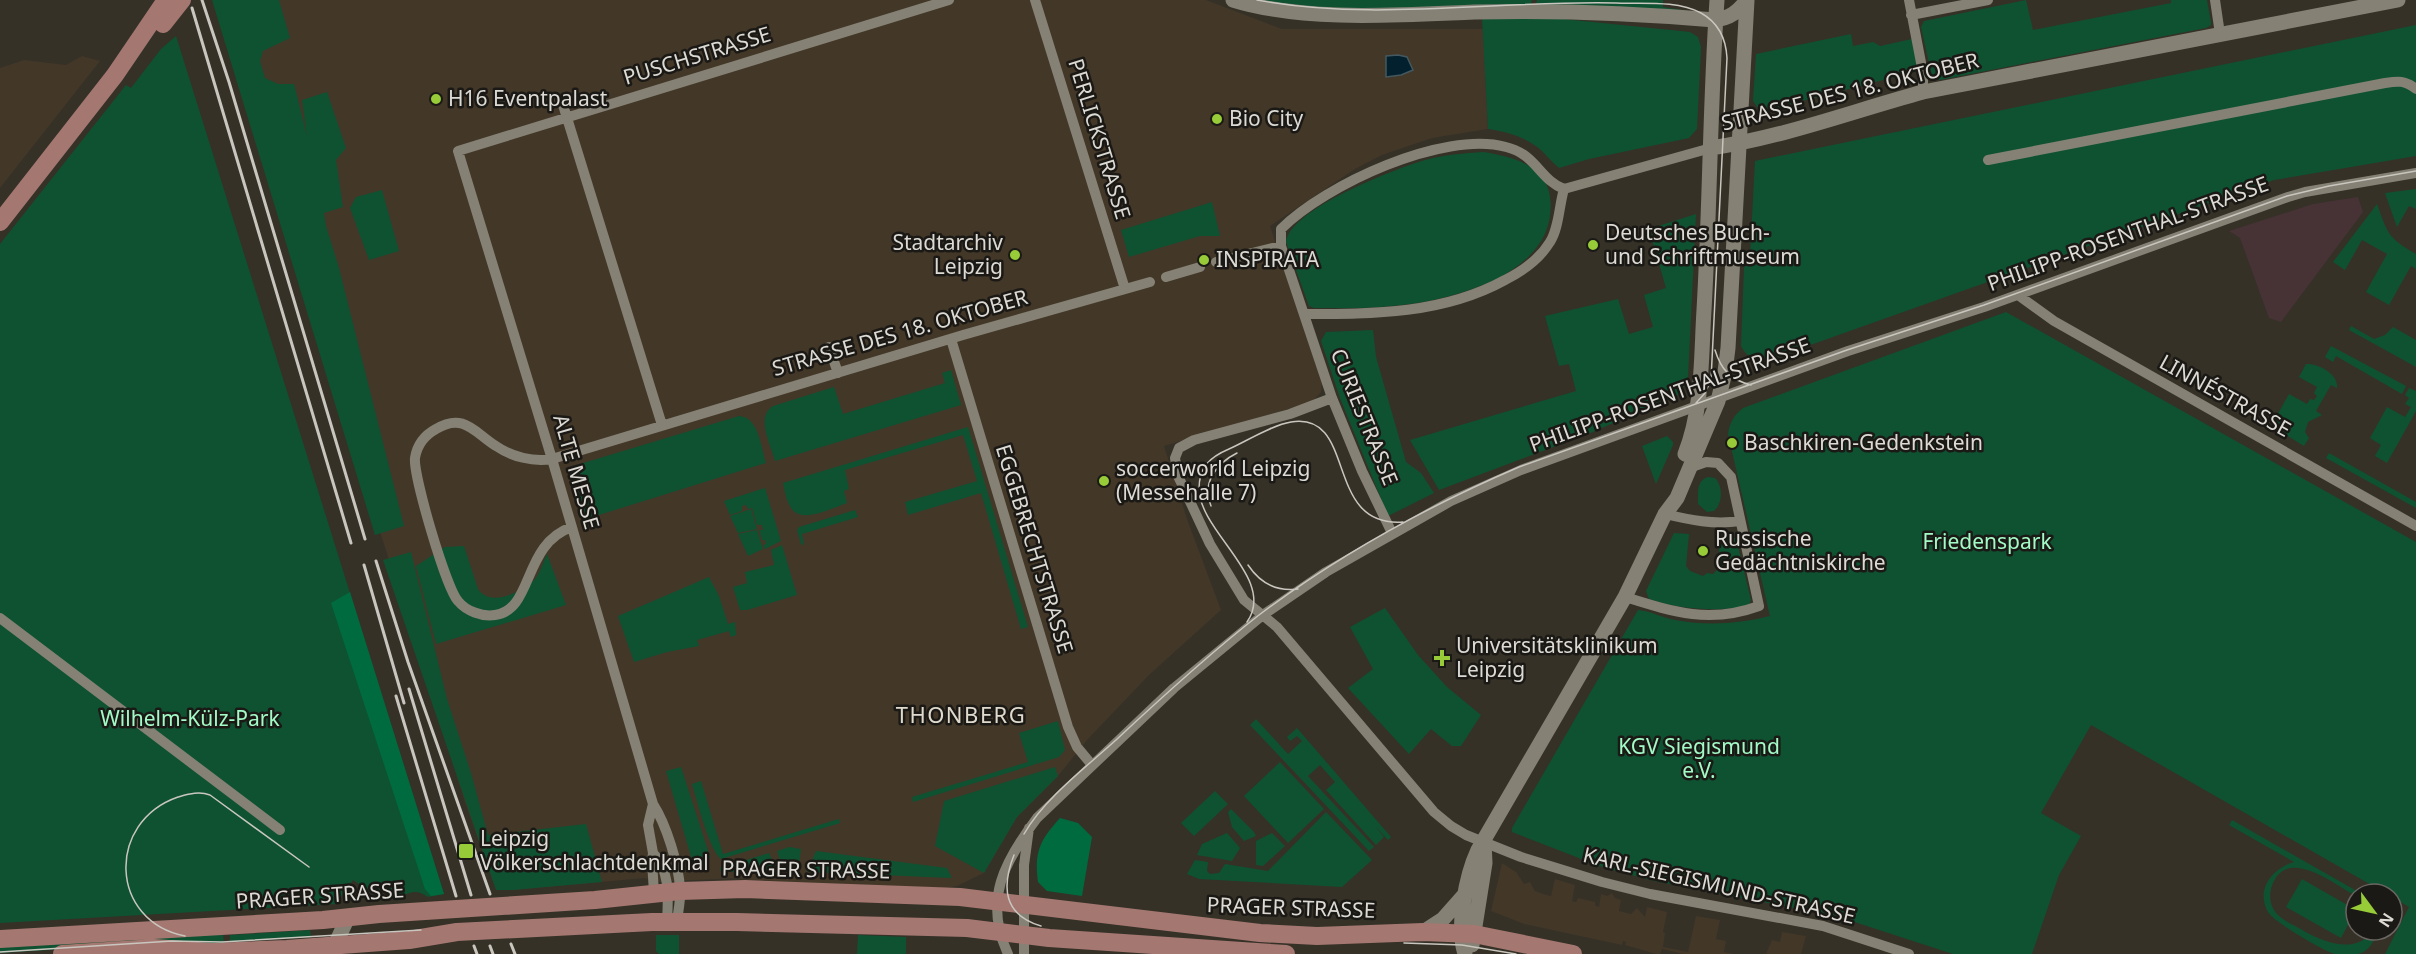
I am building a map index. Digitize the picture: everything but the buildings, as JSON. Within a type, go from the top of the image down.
[{"type":"main road","points":[[0,222],[115,75],[126,67],[152,29],[166,0]]},
{"type":"main road","points":[[152,29],[182,0]]},
{"type":"main road","points":[[1233,0],[1273,10],[1311,13],[1418,15],[1587,11],[1715,20],[1728,18],[1745,3]]},
{"type":"main road","points":[[1665,514],[1668,496],[1688,446],[1697,406],[1706,280],[1710,117],[1717,0]]},
{"type":"main road","points":[[1724,0],[1736,5],[1745,3]]},
{"type":"main road","name":"STRASSE DES 18. OKTOBER","points":[[1711,148],[1739,144],[1834,120],[1867,107],[1923,92],[2398,0]]},
{"type":"main road","points":[[1471,954],[1466,893],[1474,860],[1494,819],[1625,597],[1665,514],[1677,498],[1718,399],[1727,354],[1746,28],[1745,3]]},
{"type":"main road","points":[[1465,954],[1485,863],[1484,842]]},
{"type":"main road","name":"PRAGER STRASSE","points":[[0,939],[323,920],[667,893],[793,890],[960,897],[998,915],[1023,919],[1049,938],[1286,954]]},
{"type":"main road","points":[[1423,932],[1443,919],[1466,893]]},
{"type":"main road","name":"PRAGER STRASSE","points":[[62,954],[154,948],[213,952],[289,952],[333,950],[457,932],[510,929],[672,922],[792,922],[998,915],[1023,919],[1260,933],[1354,936],[1423,932],[1468,934],[1573,954]]},
{"type":"main road","points":[[333,950],[348,917]]},
{"type":"street","name":"PUSCHSTRASSE","points":[[458,151],[565,111],[949,0]]},
{"type":"street","name":"PERLICKSTRASSE","points":[[1035,0],[1125,289]]},
{"type":"street","points":[[1909,0],[1923,74],[1923,92]]},
{"type":"street","points":[[1911,15],[1988,0]]},
{"type":"street","points":[[2215,0],[2220,34]]},
{"type":"street","points":[[1989,160],[2385,82],[2406,82],[2416,89]]},
{"type":"street","points":[[565,111],[662,425]]},
{"type":"street","points":[[1215,262],[1281,246],[1281,230],[1291,220],[1346,184],[1382,166],[1445,147],[1483,144],[1507,147],[1529,157],[1551,183],[1564,189],[1552,240],[1531,264],[1498,284],[1470,297],[1402,311],[1371,314],[1305,314]]},
{"type":"street","name":"STRASSE DES 18. OKTOBER","points":[[1564,189],[1711,148]]},
{"type":"street","name":"ALTE MESSE","points":[[458,151],[552,459],[653,804],[660,815],[679,877],[667,893]]},
{"type":"street","name":"PHILIPP-ROSENTHAL-STRASSE","points":[[998,915],[1000,880],[1003,871],[1021,839],[1042,813],[1192,672],[1263,615],[1326,572],[1392,533],[1489,483],[1848,351],[2018,295],[2296,195],[2416,173]]},
{"type":"street","name":"CURIESTRASSE","points":[[1281,246],[1332,398],[1362,471],[1392,533]]},
{"type":"street","points":[[1166,277],[1200,267]]},
{"type":"street","name":"STRASSE DES 18. OKTOBER","points":[[572,527],[557,532],[546,544],[531,569],[523,594],[505,612],[495,615],[474,612],[457,600],[450,590],[432,531],[415,457],[422,441],[437,428],[451,423],[462,423],[477,431],[494,445],[514,454],[530,459],[552,459],[951,339],[1150,282]]},
{"type":"street","name":"LINNÉSTRASSE","points":[[2018,295],[2072,332],[2416,526]]},
{"type":"street","name":"EGGEBRECHTSTRASSE","points":[[951,339],[1068,727],[1077,747],[1092,765]]},
{"type":"street","points":[[830,347],[838,373]]},
{"type":"street","name":"KARL-SIEGISMUND-STRASSE","points":[[1332,398],[1290,414],[1194,440],[1179,448],[1175,458],[1178,476],[1210,544],[1244,600],[1277,627],[1434,812],[1451,826],[1521,857],[1620,886],[1823,926],[1909,954]]},
{"type":"street","points":[[1625,597],[1676,613],[1697,616],[1744,612],[1759,606],[1731,477],[1722,466],[1706,462],[1689,468]]},
{"type":"street","points":[[1665,514],[1689,520],[1714,522],[1740,520]]},
{"type":"street","points":[[0,618],[280,830]]},
{"type":"street","name":"ALTE MESSE","points":[[653,804],[648,825],[653,853],[661,861],[666,874],[672,922]]},
{"type":"street","points":[[1024,954],[1025,854],[1029,828]]},
{"type":"street","points":[[998,915],[1008,954]]},
{"type":"shaded area","points":[[213,0],[1206,0],[1282,29],[1483,29],[1488,129],[1432,138],[1382,155],[1355,169],[1270,226],[1322,383],[1321,392],[1312,402],[1164,446],[1187,519],[1221,610],[1149,675],[1088,739],[1058,776],[1017,817],[984,873],[957,886],[945,888],[738,878],[654,882],[645,878],[496,890],[465,802]]},
{"type":"shaded area","points":[[82,56],[100,61],[0,188],[0,68],[24,60],[66,65]]},
{"type":"shaded area","points":[[2358,197],[2363,212],[2281,322],[2269,318],[2240,238],[2229,231],[2313,204]]},
{"type":"shaded area","points":[[1502,863],[1516,872],[1524,884],[1530,882],[1535,891],[1543,894],[1551,896],[1555,879],[1575,885],[1572,901],[1576,902],[1578,898],[1595,902],[1595,905],[1599,907],[1601,894],[1607,896],[1612,893],[1615,898],[1621,900],[1619,911],[1631,914],[1637,908],[1645,917],[1647,907],[1667,912],[1663,947],[1688,952],[1696,916],[1720,920],[1716,939],[1726,941],[1724,952],[1734,954],[1683,954],[1662,949],[1660,954],[1656,954],[1625,945],[1626,942],[1623,941],[1622,945],[1524,924],[1491,911]]},
{"type":"shaded area","points":[[1782,932],[1806,936],[1801,954],[1766,954],[1772,940],[1780,942]]},
{"type":"green space","points":[[212,0],[279,0],[290,38],[263,51],[260,61],[265,78],[278,84],[294,84],[307,136],[302,100],[327,92],[346,148],[336,160],[343,207],[324,213],[326,226],[339,268],[404,526],[375,535]]},
{"type":"green space","points":[[1248,0],[1532,0],[1530,8],[1304,9]]},
{"type":"green space","points":[[1537,0],[1663,0],[1663,7],[1696,12],[1543,7],[1543,4],[1536,4]]},
{"type":"green space","points":[[2026,0],[2033,30],[2171,3],[2171,0],[2207,0],[2211,25],[2206,28],[1940,80],[1932,76],[1921,27],[1924,21]]},
{"type":"green space","points":[[1534,16],[1690,32],[1698,37],[1701,47],[1697,129],[1689,138],[1589,159],[1559,168],[1530,142],[1488,129],[1482,18]]},
{"type":"green space","points":[[2416,25],[2416,156],[2274,180],[1771,359],[1753,358],[1741,346],[1744,268],[1750,256],[1755,161]]},
{"type":"green space","points":[[1851,34],[1853,46],[1873,42],[1880,46],[1912,39],[1918,71],[1767,110],[1757,107],[1753,101],[1756,54]]},
{"type":"green space","name":"Wilhelm-Külz-Park","points":[[176,36],[444,894],[428,897],[415,892],[395,900],[382,889],[376,896],[353,880],[336,904],[0,923],[0,244],[126,85],[131,88],[161,49]]},
{"type":"green space","points":[[1484,152],[1505,156],[1526,164],[1542,177],[1547,186],[1550,197],[1549,224],[1538,246],[1520,264],[1471,290],[1443,298],[1382,307],[1314,308],[1309,306],[1286,242],[1292,229],[1305,217],[1346,192],[1411,165],[1439,157]]},
{"type":"green space","points":[[2416,189],[2416,209],[2409,206],[2397,227],[2385,193]]},
{"type":"green space","points":[[382,190],[399,251],[369,260],[350,208],[356,197]]},
{"type":"green space","points":[[1212,202],[1220,236],[1200,236],[1129,257],[1121,230]]},
{"type":"green space","points":[[2377,204],[2390,234],[2416,254],[2416,269],[2411,266],[2389,305],[2366,292],[2387,254],[2362,240],[2345,270],[2333,262]]},
{"type":"green space","points":[[1696,214],[1688,378],[1680,394],[1588,434],[1439,490],[1410,440],[1576,391],[1569,364],[1559,366],[1545,316],[1618,299],[1629,334],[1653,327],[1644,295],[1666,288],[1649,229]]},
{"type":"green space","name":"Friedenspark","points":[[2006,312],[2416,542],[2416,954],[2385,954],[2391,942],[2404,942],[2404,917],[2409,907],[2404,904],[2404,882],[2366,882],[2091,725],[2041,813],[2081,836],[2059,875],[2032,954],[1953,954],[1836,916],[1654,881],[1602,867],[1512,832],[1512,828],[1638,610],[1675,620],[1699,623],[1747,621],[1770,616],[1728,434],[1731,422],[1743,408]]},
{"type":"green space","points":[[2351,326],[2374,339],[2385,335],[2393,327],[2416,340],[2416,367],[2349,330]]},
{"type":"green space","points":[[1373,330],[1376,357],[1406,462],[1421,473],[1434,493],[1388,516],[1340,398],[1321,341],[1326,332]]},
{"type":"green space","points":[[2331,346],[2406,386],[2402,394],[2336,356],[2333,362],[2325,357]]},
{"type":"green space","points":[[2306,364],[2327,370],[2335,378],[2337,388],[2331,385],[2316,411],[2322,415],[2308,422],[2305,432],[2309,438],[2304,446],[2271,426],[2289,394],[2307,404],[2310,399],[2314,400],[2317,396],[2314,393],[2317,387],[2299,377]]},
{"type":"green space","points":[[951,370],[961,405],[775,461],[765,424],[765,417],[773,406],[834,387],[843,414],[945,383],[942,373]]},
{"type":"green space","points":[[2409,388],[2416,391],[2416,411],[2387,463],[2375,456],[2381,445],[2370,438],[2387,407],[2405,417],[2411,407],[2405,404],[2409,398],[2405,395]]},
{"type":"green space","points":[[739,416],[746,418],[755,427],[766,463],[586,519],[570,467]]},
{"type":"green space","points":[[968,427],[1028,627],[1021,629],[981,493],[908,515],[905,502],[977,481],[963,435],[845,470],[849,489],[844,491],[847,503],[825,511],[801,515],[794,512],[786,495],[783,483]]},
{"type":"green space","points":[[1667,436],[1673,445],[1656,484],[1642,446]]},
{"type":"green space","points":[[2329,453],[2416,502],[2416,508],[2326,458]]},
{"type":"green space","points":[[1708,477],[1718,481],[1721,494],[1717,508],[1707,512],[1698,504],[1698,488],[1701,481]]},
{"type":"green space","points":[[765,488],[781,541],[765,549],[763,545],[766,544],[765,540],[762,540],[759,530],[763,530],[762,525],[757,525],[752,508],[742,506],[742,511],[730,515],[724,501]]},
{"type":"green space","points":[[751,509],[757,529],[738,533],[730,516]]},
{"type":"green space","points":[[855,510],[858,517],[802,534],[804,545],[801,544],[797,530],[799,527]]},
{"type":"green space","points":[[757,530],[763,549],[748,556],[738,534]]},
{"type":"green space","points":[[1674,533],[1689,534],[1686,566],[1690,571],[1703,576],[1707,573],[1713,574],[1718,569],[1720,537],[1736,538],[1751,600],[1748,607],[1698,609],[1649,599],[1646,591]]},
{"type":"green space","points":[[782,545],[797,595],[740,610],[733,587],[747,583],[745,572],[774,565],[771,550]]},
{"type":"green space","points":[[464,546],[478,589],[484,595],[498,598],[514,593],[534,580],[547,554],[566,605],[436,644],[416,566],[445,547]]},
{"type":"green space","points":[[411,552],[447,699],[488,835],[586,824],[602,882],[496,890],[383,560]]},
{"type":"green space","points":[[709,577],[719,596],[728,624],[735,622],[736,635],[731,637],[729,631],[697,640],[699,646],[667,652],[634,662],[618,616]]},
{"type":"green space","points":[[350,592],[444,894],[431,896],[425,889],[331,603]]},
{"type":"green space","points":[[1385,608],[1418,655],[1447,687],[1481,715],[1461,746],[1452,746],[1431,729],[1409,754],[1348,688],[1373,669],[1350,627]]},
{"type":"green space","points":[[1256,719],[1288,754],[1302,741],[1297,736],[1290,741],[1287,737],[1297,728],[1391,837],[1388,840],[1374,825],[1384,837],[1376,845],[1326,790],[1335,782],[1320,765],[1308,776],[1374,847],[1369,851],[1250,725]]},
{"type":"green space","points":[[1058,721],[1065,750],[1059,757],[913,802],[912,797],[1028,762],[1019,733]]},
{"type":"green space","points":[[1280,762],[1324,809],[1288,843],[1244,796]]},
{"type":"green space","points":[[681,767],[710,857],[707,864],[694,867],[666,771]]},
{"type":"green space","points":[[1055,767],[1058,776],[1017,817],[984,873],[935,846],[944,801]]},
{"type":"green space","points":[[701,781],[723,854],[839,819],[840,823],[721,859],[708,836],[692,784]]},
{"type":"green space","points":[[1215,791],[1228,804],[1194,836],[1181,823]]},
{"type":"green space","points":[[1231,809],[1256,836],[1244,841],[1232,827],[1228,812]]},
{"type":"green space","points":[[1326,812],[1372,860],[1342,887],[1199,879],[1187,874],[1195,860],[1208,862],[1207,871],[1210,874],[1219,873],[1225,864],[1268,871]]},
{"type":"green space","points":[[1060,818],[1078,823],[1092,837],[1082,896],[1047,891],[1038,882],[1037,862],[1040,847]]},
{"type":"green space","points":[[2232,820],[2344,884],[2344,889],[2301,868],[2290,868],[2280,873],[2273,883],[2270,897],[2274,910],[2280,917],[2322,940],[2342,944],[2372,942],[2368,948],[2358,954],[2335,954],[2299,936],[2272,917],[2265,903],[2265,888],[2273,874],[2294,862],[2229,825]]},
{"type":"green space","points":[[1227,833],[1240,848],[1232,861],[1197,855],[1202,844]]},
{"type":"green space","points":[[1272,833],[1285,846],[1263,866],[1256,865],[1256,841]]},
{"type":"green space","points":[[789,847],[801,849],[798,872],[783,871],[777,851]]},
{"type":"green space","points":[[816,851],[947,868],[952,878],[807,872]]},
{"type":"green space","points":[[769,853],[778,871],[721,872],[720,868]]},
{"type":"green space","points":[[2302,879],[2344,903],[2344,932],[2341,938],[2286,907]]},
{"type":"green space","points":[[223,930],[224,947],[165,943],[0,953],[0,944]]},
{"type":"green space","points":[[310,930],[311,937],[230,942],[230,935]]},
{"type":"green space","points":[[656,935],[679,935],[679,954],[659,954],[656,951]]},
{"type":"green space","points":[[858,935],[906,937],[906,954],[857,954]]},
{"type":"water","points":[[1386,56],[1407,57],[1413,70],[1401,75],[1386,77]]},
{"type":"tram line","points":[[1257,0],[1301,6],[1390,10],[1571,3],[1659,3],[1692,9],[1713,22],[1723,38],[1727,58],[1711,380],[1705,393],[1696,403]]},
{"type":"tram line","points":[[1024,834],[1042,808],[1066,784],[1186,676],[1259,615],[1352,552],[1451,498],[1519,467],[1847,350],[1984,305],[2287,196],[2329,186],[2416,171]]},
{"type":"tram line","points":[[1715,350],[1720,363],[1732,377],[1751,385]]},
{"type":"tram line","points":[[1247,622],[1254,606],[1252,589],[1235,556],[1211,522],[1203,506],[1199,489],[1203,469],[1211,459],[1284,424],[1312,423],[1326,434],[1335,450],[1350,490],[1361,507],[1378,519],[1403,522]]},
{"type":"tram line","points":[[1211,506],[1208,489],[1213,475],[1223,462],[1237,453]]},
{"type":"tram line","points":[[1248,565],[1269,585],[1290,590],[1298,589]]},
{"type":"tram line","points":[[185,936],[160,927],[142,911],[130,892],[126,870],[129,848],[138,827],[155,810],[178,797],[198,793],[210,795],[309,867]]},
{"type":"tram line","points":[[1014,855],[1008,878],[1009,899],[1019,915],[1041,926]]},
{"type":"tram line","points":[[0,952],[172,941],[222,942],[421,930]]},
{"type":"tram line","points":[[1404,943],[1462,945],[1516,954]]},
{"type":"railway","points":[[202,0],[229,82],[365,539]]},
{"type":"railway","points":[[192,8],[351,543]]},
{"type":"railway","points":[[376,561],[408,662],[490,894]]},
{"type":"railway","points":[[364,565],[404,703]]},
{"type":"railway","points":[[409,689],[471,895]]},
{"type":"railway","points":[[396,696],[456,896]]},
{"type":"railway","points":[[511,944],[515,954]]},
{"type":"railway","points":[[474,946],[477,954]]},
{"type":"railway","points":[[490,946],[493,954]]},
{"type":"place","name":"H16 Eventpalast","points":[[436,99]]},
{"type":"place","name":"Bio City","points":[[1217,119]]},
{"type":"place","name":"Deutsches Buch- und Schriftmuseum","points":[[1593,245]]},
{"type":"place","name":"Stadtarchiv Leipzig","points":[[1015,255]]},
{"type":"place","name":"INSPIRATA","points":[[1204,260]]},
{"type":"place","name":"Baschkiren-Gedenkstein","points":[[1732,443]]},
{"type":"place","name":"soccerworld Leipzig (Messehalle 7)","points":[[1104,481]]},
{"type":"place","name":"Russische Gedächtniskirche","points":[[1703,551]]},
{"type":"place","name":"Universitätsklinikum Leipzig","points":[[1442,658]]},
{"type":"place","name":"Leipzig Völkerschlachtdenkmal","points":[[466,851]]},
{"type":"district","name":"THONBERG","points":[[961,715]]},
{"type":"park label","name":"KGV Siegismund e.V.","points":[[1699,759]]}]
